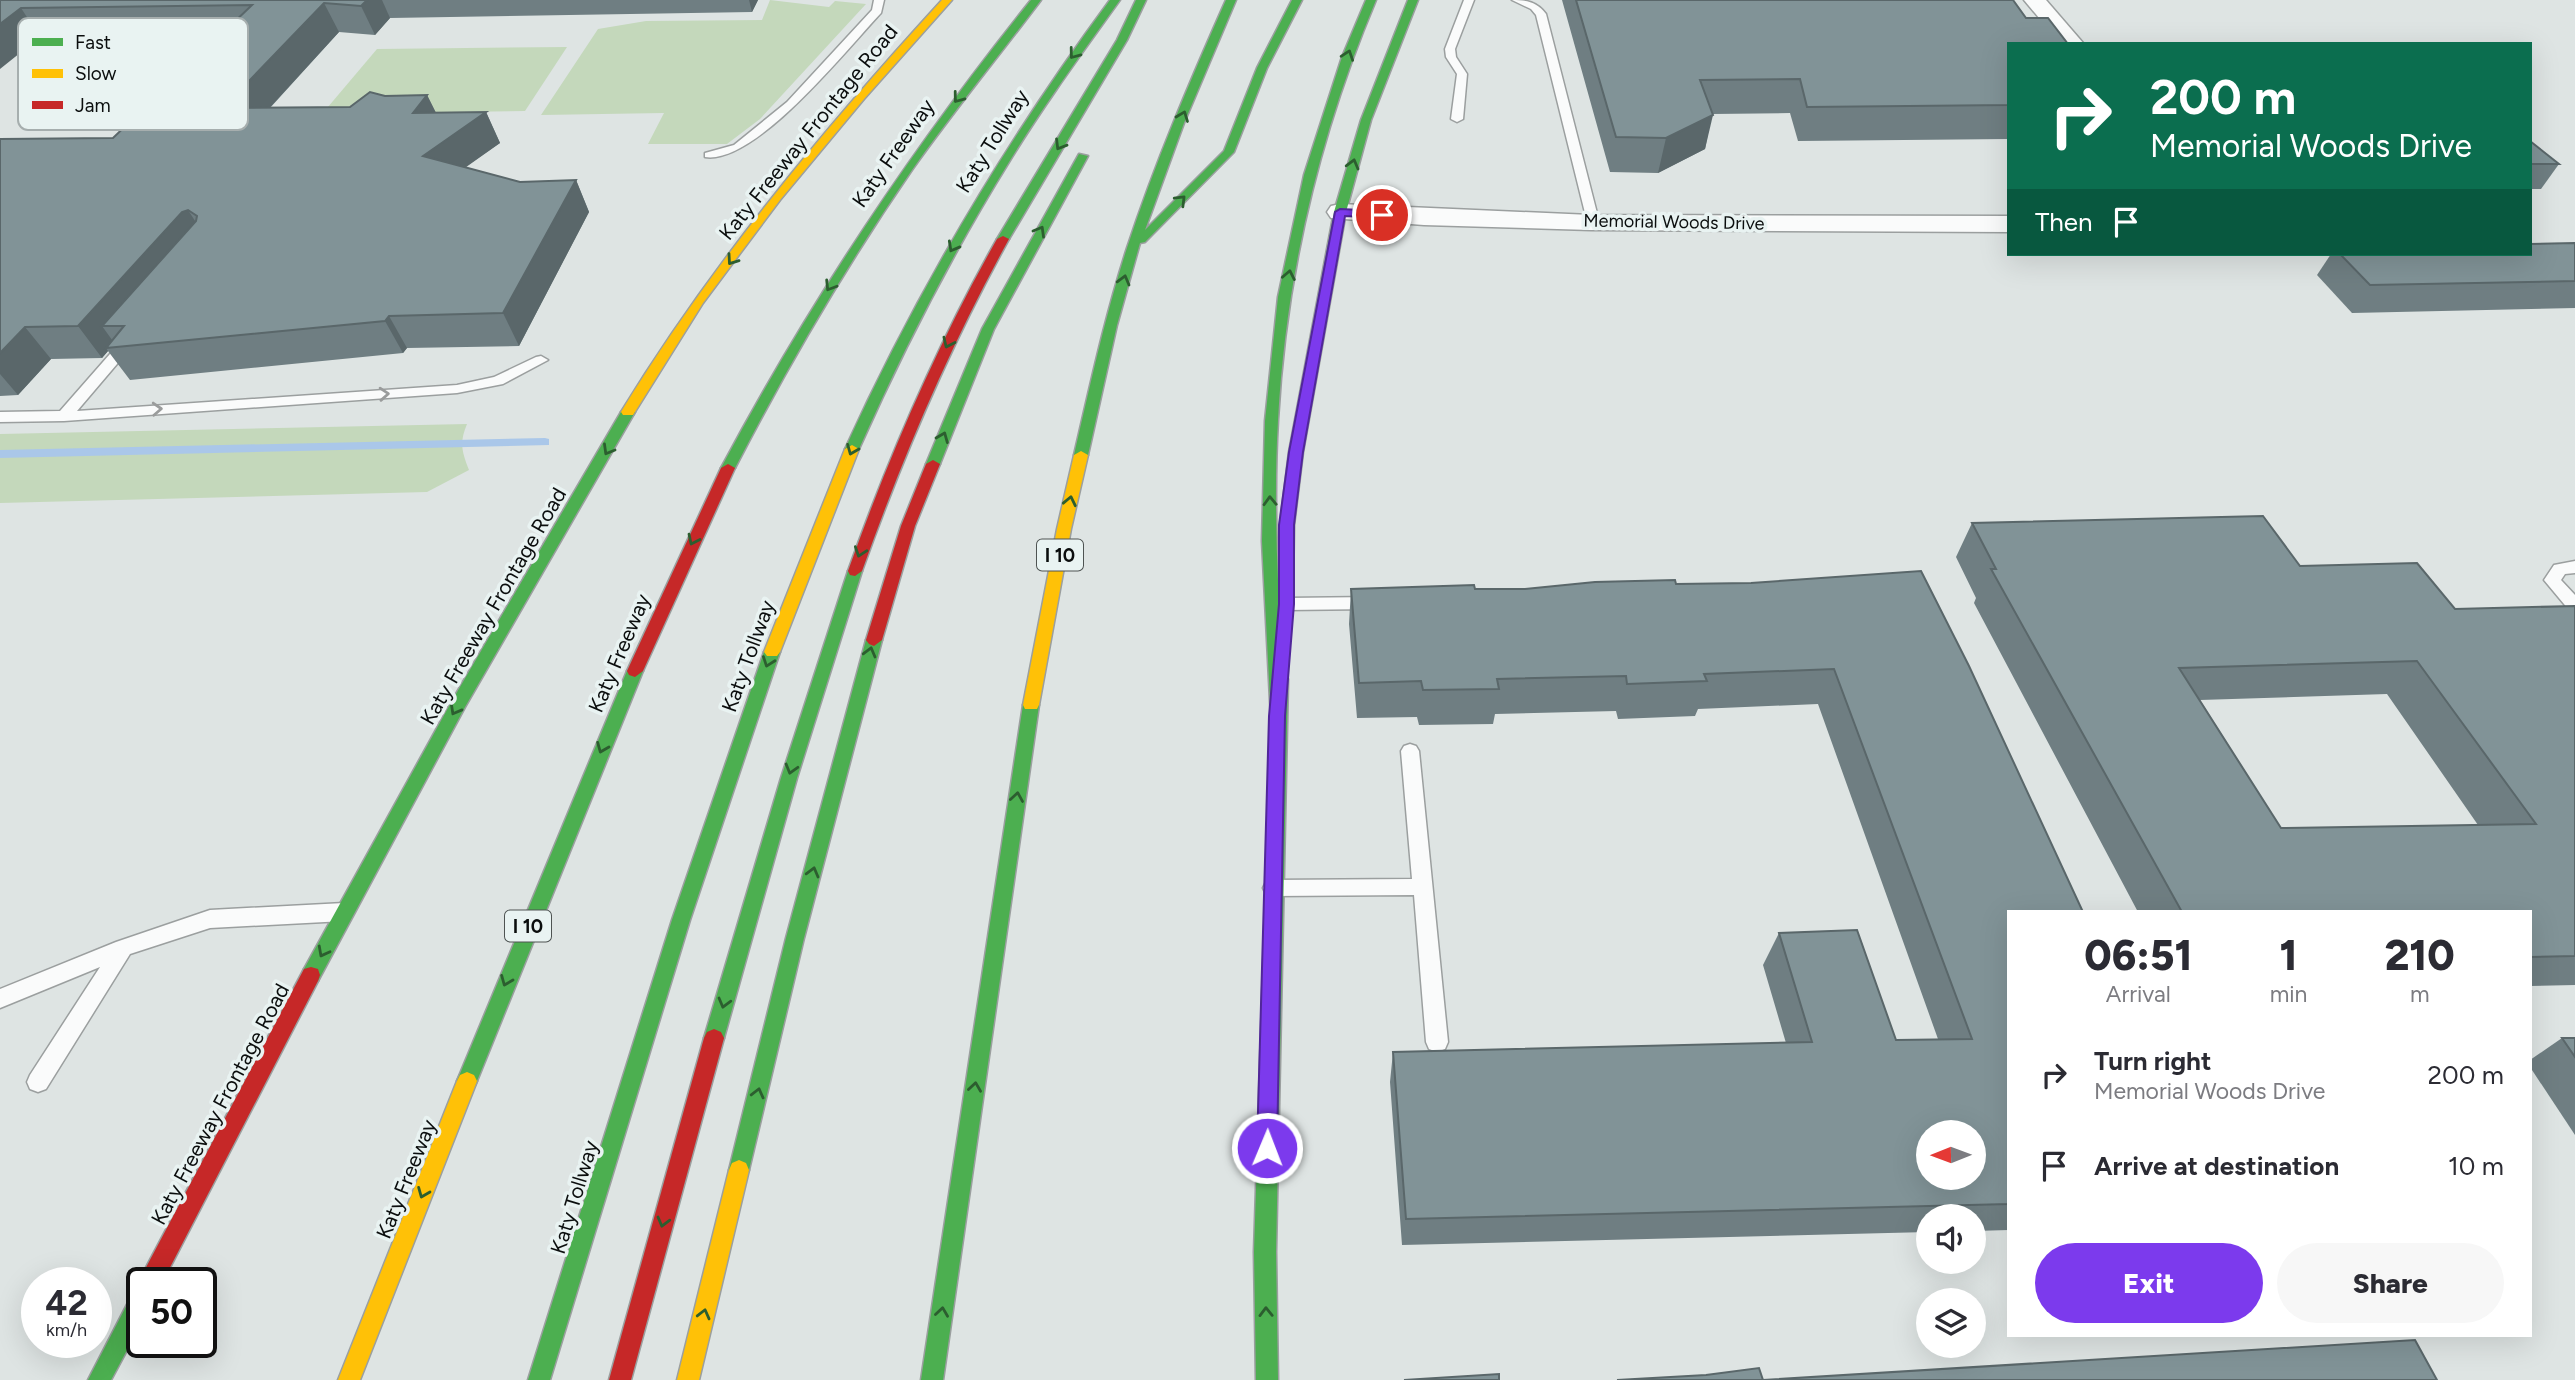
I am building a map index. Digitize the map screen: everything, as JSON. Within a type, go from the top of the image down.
[{"type":"main road","name":"Katy Freeway Frontage Road","points":[[158,1267],[344,912],[505,621],[657,365],[739,249],[813,152],[884,68],[947,0]]},
{"type":"main road","name":"Katy Freeway","points":[[349,1380],[531,918],[625,691],[681,563],[723,478],[771,385],[867,227],[956,99],[1036,0]]},
{"type":"main road","name":"Katy Tollway","points":[[538,1380],[700,860],[791,600],[861,428],[901,343],[980,198],[1061,72],[1115,0]]},
{"type":"main road","points":[[620,1380],[742,937],[834,628],[868,531],[908,430],[965,306],[1122,40],[1141,0]]},
{"type":"main road","name":"I 10","points":[[932,1380],[1034,690],[1087,424],[1133,248],[1204,61],[1231,0]]},
{"type":"main road","points":[[1133,248],[1229,152],[1262,68],[1297,0]]},
{"type":"main road","points":[[1277,716],[1269,483],[1279,330],[1311,164],[1354,37],[1371,0]]},
{"type":"main road","points":[[1267,1380],[1265,1252],[1277,716],[1286,604],[1287,525],[1296,452],[1340,212],[1366,120],[1413,0]]},
{"type":"main road","points":[[688,1380],[796,938],[876,631],[908,526],[988,329],[1089,146]]},
{"type":"main road","points":[[99,1380],[126,1329]]},
{"type":"street","points":[[2035,0],[2071,42]]},
{"type":"street","name":"Memorial Woods Drive","points":[[1340,212],[1418,217],[1594,221],[2007,224]]},
{"type":"lane","points":[[709,155],[737,147],[791,104],[877,12],[879,0]]},
{"type":"lane","points":[[1457,119],[1462,74],[1451,57],[1450,49],[1469,0]]},
{"type":"lane","points":[[1517,0],[1535,8],[1541,14],[1594,221]]},
{"type":"lane","points":[[64,416],[137,332]]},
{"type":"lane","points":[[0,417],[64,416],[457,389],[498,381],[541,360]]},
{"type":"lane","points":[[2575,568],[2560,569],[2552,580],[2575,606]]},
{"type":"lane","points":[[1286,604],[1382,603]]},
{"type":"lane","points":[[1410,751],[1437,1042]]},
{"type":"lane","points":[[1273,888],[1423,887]]},
{"type":"lane","points":[[0,999],[124,948],[210,919],[344,912]]},
{"type":"lane","points":[[38,1082],[124,948]]},
{"type":"green space","points":[[770,0],[829,7],[835,1],[866,4],[760,119],[727,144],[648,144],[664,113],[541,115],[598,29],[646,21],[762,20]]},
{"type":"green space","points":[[567,47],[525,111],[322,114],[377,49]]},
{"type":"green space","points":[[467,424],[462,447],[469,470],[427,492],[0,503],[0,434]]},
{"type":"building","points":[[0,0],[367,0],[361,6],[324,3],[248,82],[248,18],[238,18],[252,5],[21,8],[0,24]]},
{"type":"building","points":[[1576,0],[2013,0],[2026,18],[2048,18],[2066,42],[2007,42],[2007,105],[1807,107],[1800,79],[1700,80],[1713,115],[1666,138],[1616,137]]},
{"type":"building","points":[[370,92],[385,96],[427,95],[413,113],[486,112],[423,156],[520,182],[576,180],[503,313],[389,316],[385,321],[106,348],[124,326],[102,326],[196,221],[197,216],[188,210],[182,212],[78,326],[25,327],[0,353],[0,139],[113,138],[121,130],[248,130],[248,108],[350,107]]},
{"type":"building","points":[[2532,143],[2559,164],[2532,164]]},
{"type":"building","points":[[2575,243],[2575,281],[2370,285],[2342,256],[2532,256],[2532,244]]},
{"type":"building","points":[[2263,516],[2300,566],[2417,563],[2455,609],[2575,606],[2575,956],[2532,957],[2532,910],[2181,910],[1991,569],[1996,569],[1972,523]],"holes":[[[2417,661],[2536,824],[2281,828],[2179,668]]]},
{"type":"building","points":[[1921,571],[1969,666],[2082,910],[2007,910],[2007,1204],[1916,1204],[1916,1206],[1406,1219],[1393,1052],[1812,1042],[1779,933],[1857,930],[1896,1040],[1972,1039],[1834,669],[1704,674],[1707,681],[1627,684],[1626,676],[1497,679],[1499,689],[1423,690],[1421,681],[1359,683],[1351,589],[1474,585],[1475,589],[1525,589],[1595,582],[1675,580],[1676,584],[1751,583]]},
{"type":"building","points":[[2562,1038],[2575,1038],[2575,1057]]},
{"type":"building","points":[[2415,1340],[2437,1380],[1763,1380]]},
{"type":"building","points":[[1759,1368],[1763,1380],[1617,1380],[1706,1375]]},
{"type":"building","points":[[1499,1374],[1499,1380],[1404,1380]]},
{"type":"waterway","points":[[0,454],[545,442]]},
{"type":"traffic: fast","points":[[728,468],[795,345],[869,226],[950,111],[1036,0]]},
{"type":"traffic: fast","points":[[852,449],[908,331],[970,217],[1039,107],[1115,0]]},
{"type":"traffic: fast","points":[[1003,239],[1122,40],[1141,0]]},
{"type":"traffic: fast","points":[[1081,455],[1111,325],[1133,248],[1179,123],[1231,0]]},
{"type":"traffic: fast","points":[[1141,240],[1229,152],[1262,68],[1297,0]]},
{"type":"traffic: fast","points":[[1277,716],[1269,483],[1271,421],[1284,297],[1309,175],[1326,115],[1371,0]]},
{"type":"traffic: fast","points":[[1286,584],[1287,525],[1296,452],[1340,212],[1366,120],[1413,0]]},
{"type":"traffic: fast","points":[[933,464],[988,329],[1083,156]]},
{"type":"traffic: fast","points":[[311,975],[459,703],[628,412]]},
{"type":"traffic: fast","points":[[714,1038],[789,778],[855,571]]},
{"type":"traffic: fast","points":[[739,1170],[795,938],[874,640]]},
{"type":"traffic: fast","points":[[539,1380],[681,920],[772,652]]},
{"type":"traffic: fast","points":[[467,1081],[635,671]]},
{"type":"traffic: fast","points":[[1267,1380],[1265,1252],[1280,679]]},
{"type":"traffic: fast","points":[[932,1380],[1031,705]]},
{"type":"traffic: fast","points":[[99,1380],[126,1329]]},
{"type":"traffic: slow","points":[[628,412],[698,302],[776,197],[860,97],[947,0]]},
{"type":"traffic: slow","points":[[772,652],[852,449]]},
{"type":"traffic: slow","points":[[1031,705],[1064,529],[1081,455]]},
{"type":"traffic: slow","points":[[349,1380],[467,1081]]},
{"type":"traffic: slow","points":[[688,1380],[739,1170]]},
{"type":"traffic: jam","points":[[855,571],[886,485],[921,401],[960,319],[1003,239]]},
{"type":"traffic: jam","points":[[874,640],[908,526],[933,464]]},
{"type":"traffic: jam","points":[[635,671],[728,468]]},
{"type":"traffic: jam","points":[[158,1267],[311,975]]},
{"type":"traffic: jam","points":[[620,1380],[714,1038]]},
{"type":"route","points":[[1267,1148],[1277,716],[1286,604],[1287,525],[1296,452],[1340,212],[1382,215]]}]
